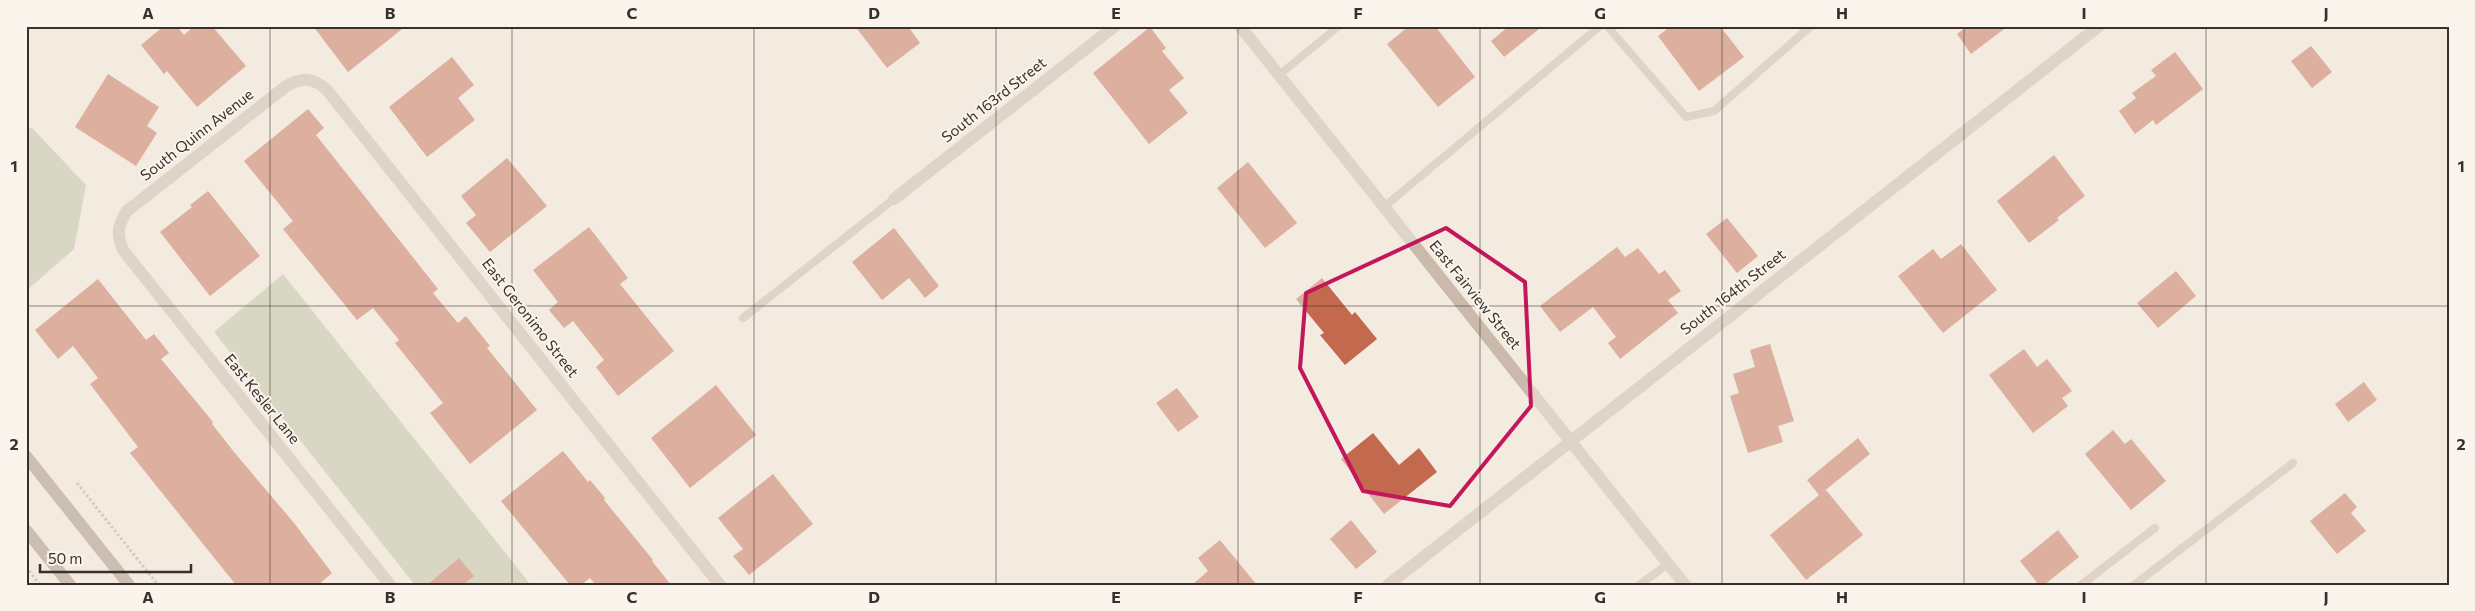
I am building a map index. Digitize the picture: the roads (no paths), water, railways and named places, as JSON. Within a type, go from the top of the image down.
[{"type":"main road","points":[[26,456],[129,585]]},
{"type":"main road","points":[[26,530],[70,585]]},
{"type":"street","name":"South 163rd Street","points":[[894,200],[1115,26]]},
{"type":"street","name":"East Fairview Street","points":[[1240,26],[1685,585]]},
{"type":"street","name":"South 164th Street","points":[[1388,585],[2099,26]]},
{"type":"street","name":"South Quinn Avenue","points":[[117,230],[127,210],[285,87],[296,81],[308,78]]},
{"type":"street","name":"East Geronimo Street","points":[[308,78],[319,82],[327,90],[720,585]]},
{"type":"street","name":"East Kesler Lane","points":[[117,230],[123,250],[390,585]]},
{"type":"lane","points":[[1280,75],[1340,26]]},
{"type":"lane","points":[[1384,207],[1600,26]]},
{"type":"lane","points":[[1607,26],[1686,117],[1714,111],[1811,26]]},
{"type":"lane","points":[[743,318],[894,200]]},
{"type":"lane","points":[[2134,585],[2294,463]]},
{"type":"lane","points":[[2081,585],[2155,528]]},
{"type":"lane","points":[[1639,585],[1668,564]]}]
